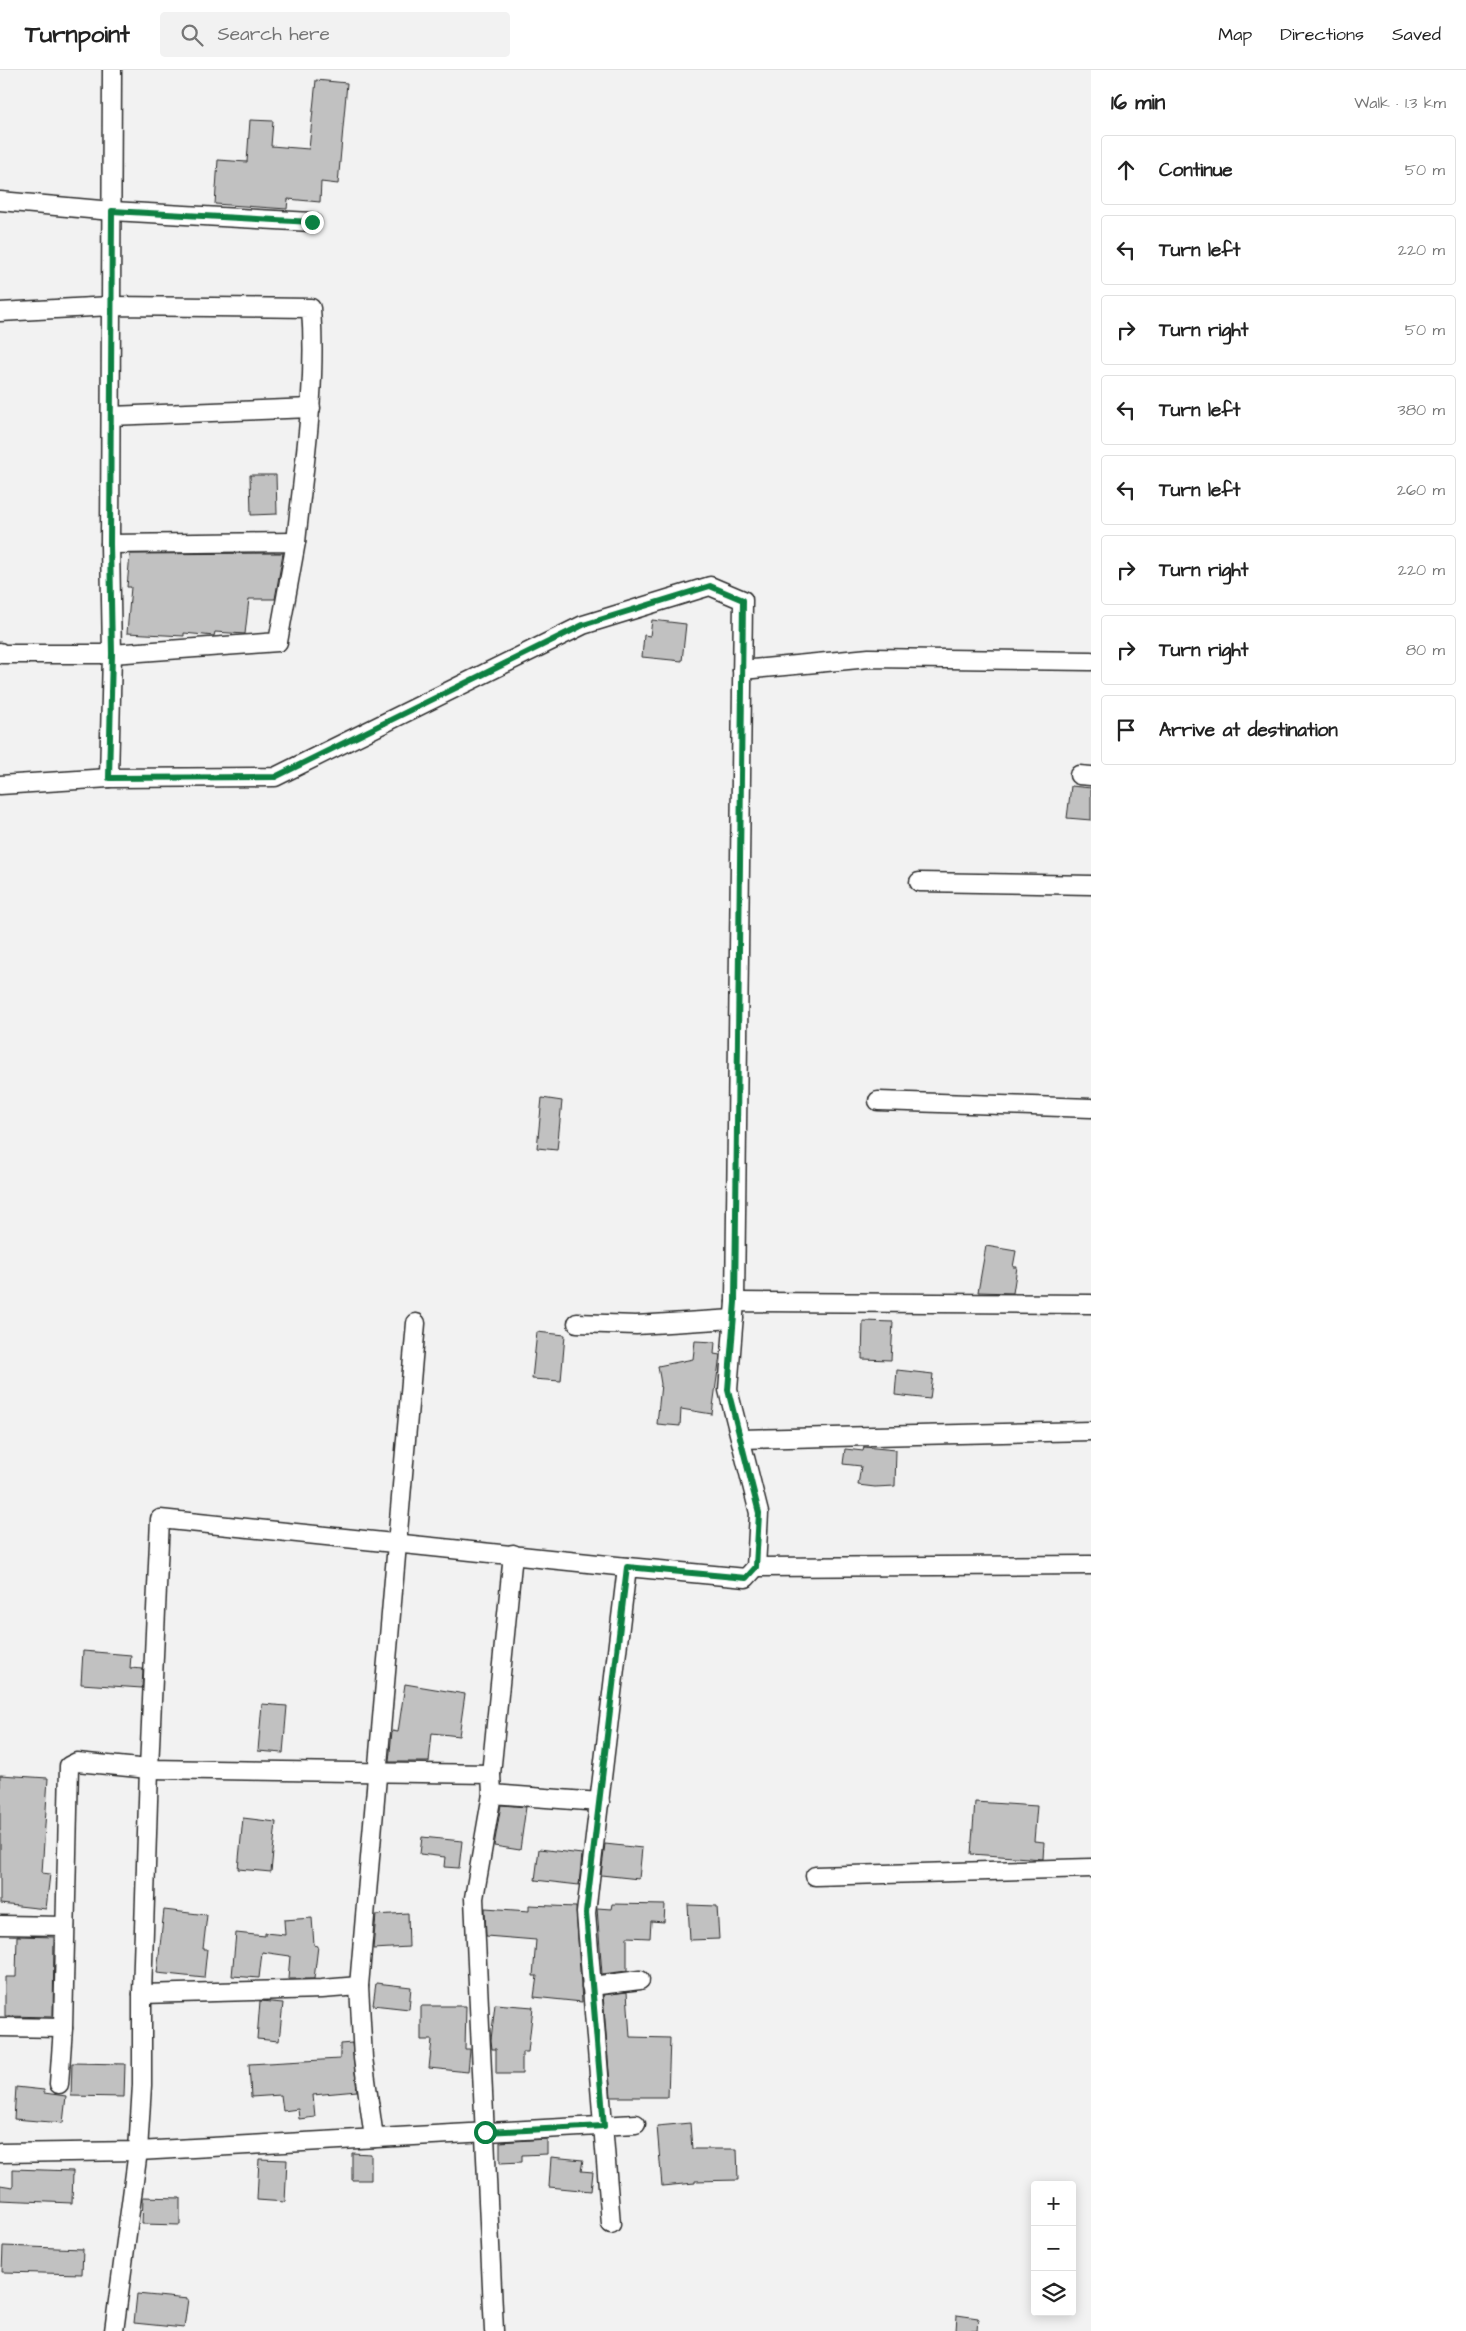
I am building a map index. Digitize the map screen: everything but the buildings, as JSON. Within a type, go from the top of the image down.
[{"type":"street","points":[[109,778],[112,654],[110,544],[112,70]]},
{"type":"street","points":[[0,201],[112,211],[312,222]]},
{"type":"street","points":[[0,312],[111,306],[311,308],[314,341],[311,408],[296,542],[278,642],[112,654],[2,654],[0,652]]},
{"type":"street","points":[[111,416],[311,408]]},
{"type":"street","points":[[110,544],[296,542]]},
{"type":"street","points":[[0,785],[109,778],[275,777],[583,625],[710,586],[743,600],[734,1311],[728,1390],[759,1513],[756,1567],[746,1578],[160,1519],[148,1769],[142,1994],[142,2085],[138,2151],[114,2331]]},
{"type":"street","points":[[742,670],[869,658],[1091,661]]},
{"type":"street","points":[[919,882],[1091,885]]},
{"type":"street","points":[[878,1102],[1091,1108]]},
{"type":"street","points":[[577,1323],[636,1325],[734,1311],[1091,1304]]},
{"type":"street","points":[[374,2138],[364,2058],[359,1986],[416,1322]]},
{"type":"street","points":[[741,1440],[1091,1431]]},
{"type":"street","points":[[494,2331],[474,1898],[492,1794],[491,1774],[514,1554]]},
{"type":"street","points":[[756,1567],[1091,1565]]},
{"type":"street","points":[[611,2224],[586,1913],[627,1567]]},
{"type":"street","points":[[59,2084],[63,2028],[69,1766],[77,1762],[148,1769],[491,1774]]},
{"type":"street","points":[[492,1794],[600,1802]]},
{"type":"street","points":[[815,1876],[1091,1868]]},
{"type":"street","points":[[0,1925],[65,1926]]},
{"type":"street","points":[[591,1986],[640,1980]]},
{"type":"street","points":[[142,1994],[322,1989],[359,1986]]},
{"type":"street","points":[[0,2027],[63,2028]]},
{"type":"street","points":[[0,2153],[138,2151],[636,2124]]},
{"type":"route","points":[[312,222],[112,211],[110,544],[112,654],[109,778],[275,777],[583,625],[710,586],[743,600],[735,1302],[728,1390],[759,1513],[756,1567],[746,1578],[627,1567],[615,1685],[586,1913],[604,2126],[485,2132]]}]
